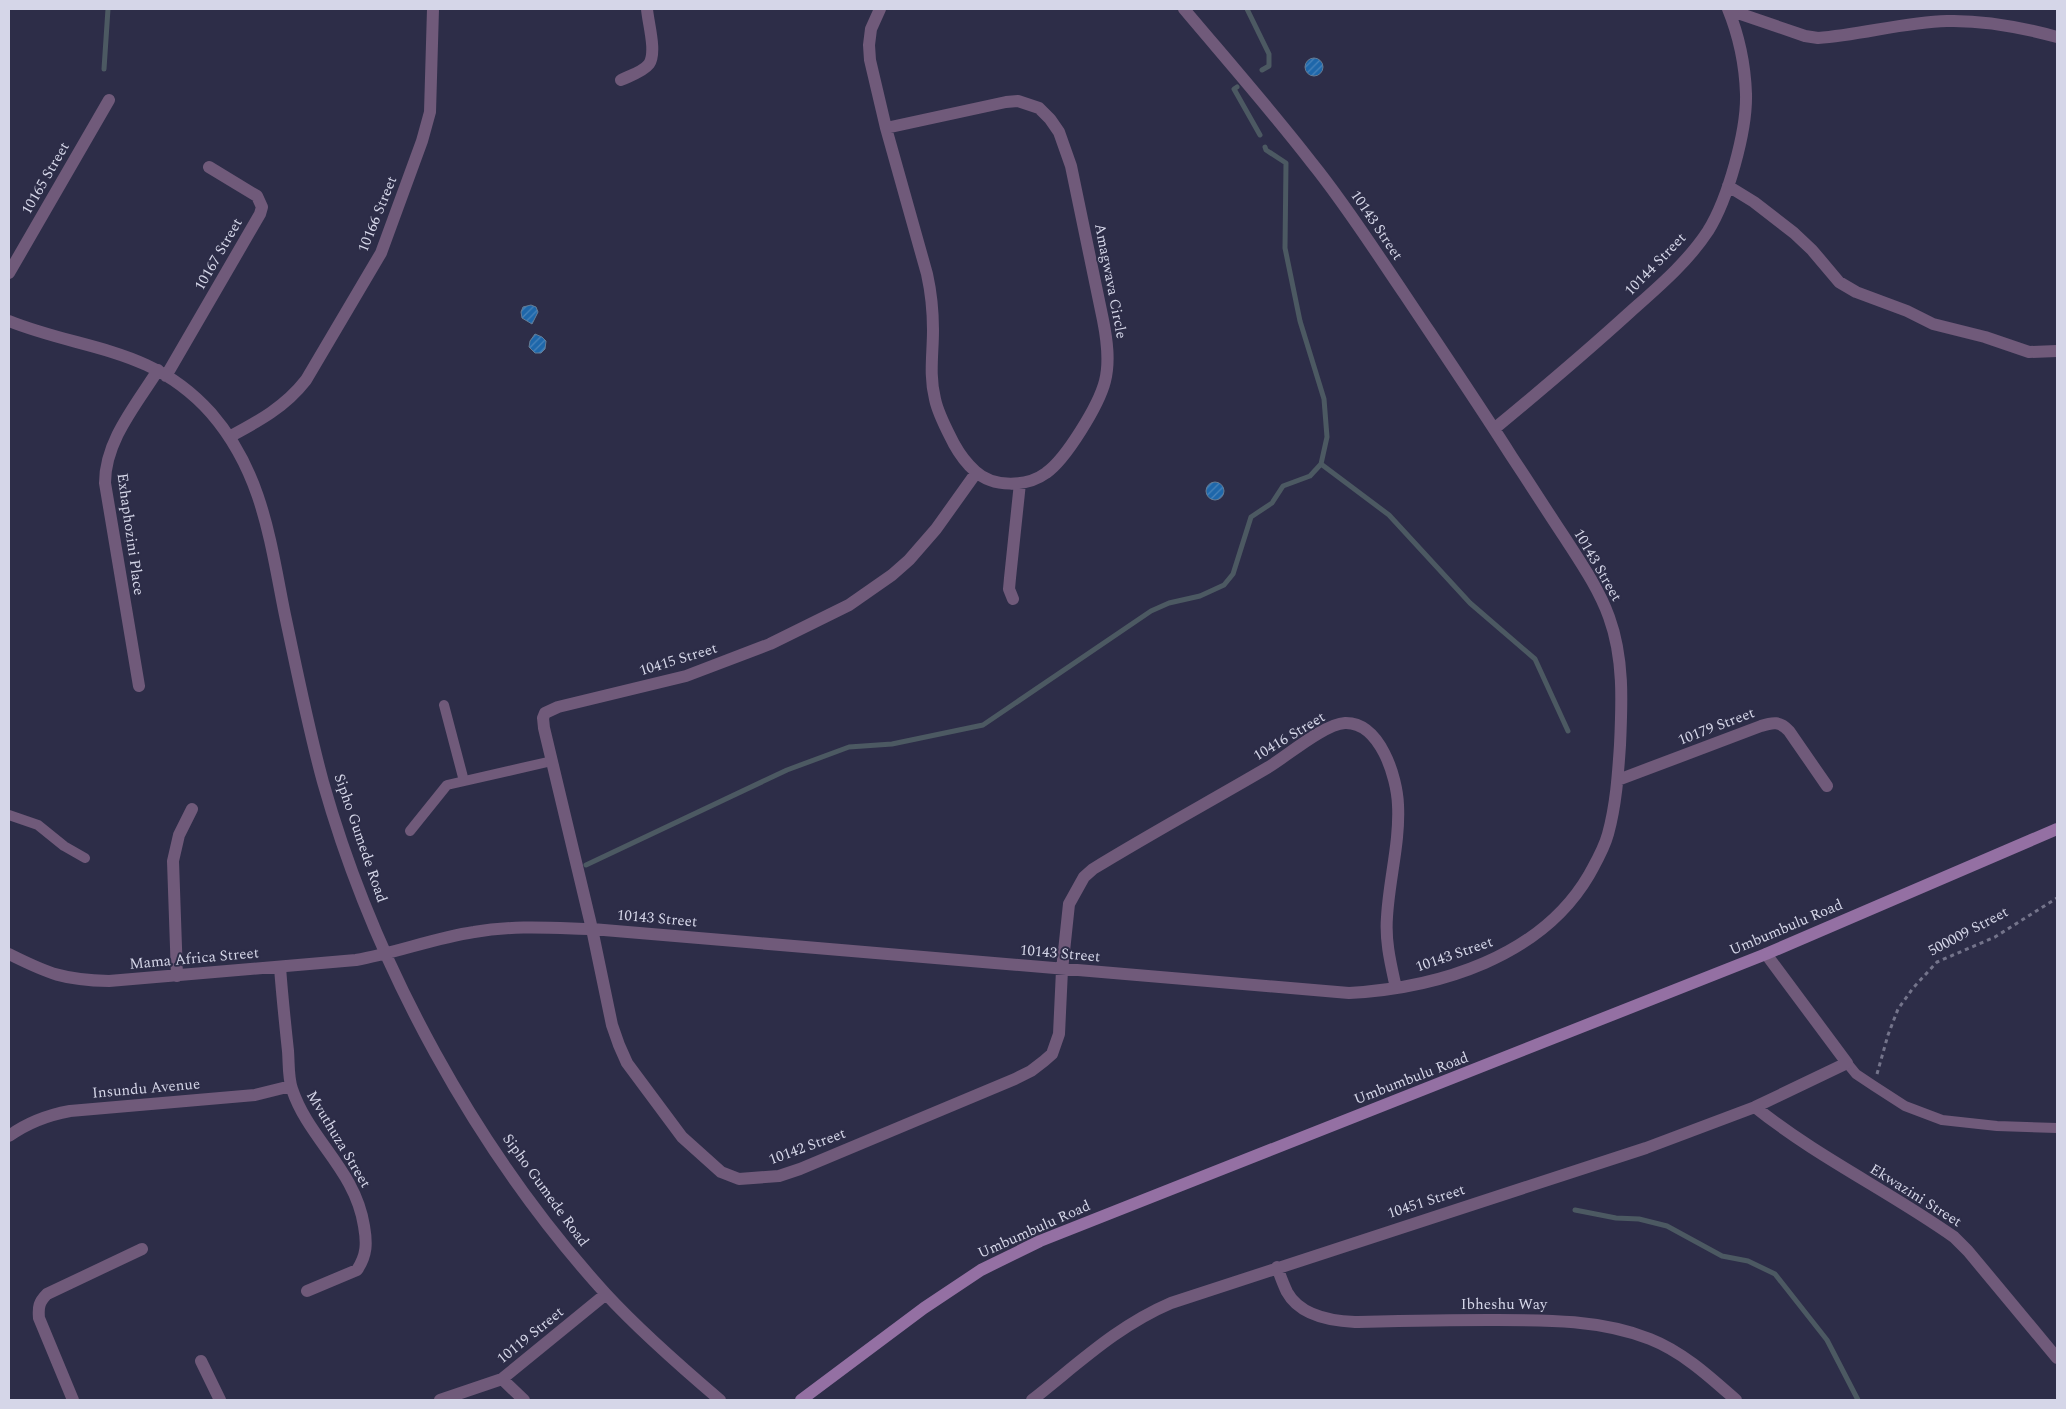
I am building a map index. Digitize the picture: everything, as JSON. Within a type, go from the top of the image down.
[{"type":"main road","name":"Umbumbulu Road","points":[[801,1400],[924,1308],[981,1270],[1040,1241],[1766,954],[2057,829]]},
{"type":"street","name":"10166 Street","points":[[229,437],[263,419],[293,397],[306,380],[381,253],[422,141],[430,112],[433,9]]},
{"type":"street","points":[[621,80],[642,70],[649,64],[652,55],[647,9]]},
{"type":"street","points":[[880,9],[872,29],[869,45],[870,60],[886,128],[928,274],[932,297],[931,368],[935,401],[955,446],[976,473]]},
{"type":"street","name":"10143 Street","points":[[386,955],[474,932],[533,927],[592,929],[1319,992],[1349,993],[1396,988],[1434,980],[1484,964],[1528,940],[1552,921],[1583,885],[1598,860],[1607,837],[1618,780],[1622,704],[1621,673],[1609,618],[1588,574],[1347,209],[1312,162],[1184,9]]},
{"type":"street","points":[[1729,9],[1805,36],[1818,38],[1947,21],[1978,22],[2039,32],[2057,37]]},
{"type":"street","name":"10144 Street","points":[[1494,429],[1592,347],[1680,266],[1708,231],[1728,186],[1736,156],[1746,96],[1741,49],[1729,9]]},
{"type":"street","name":"10165 Street","points":[[9,272],[109,100]]},
{"type":"street","name":"Amagwava Circle","points":[[886,128],[987,105],[1018,101],[1039,108],[1054,125],[1064,144],[1071,166],[1107,344],[1107,364],[1104,382],[1099,396],[1072,445],[1046,474],[1020,483],[1004,483],[976,473]]},
{"type":"street","name":"10167 Street","points":[[162,373],[260,214],[262,207],[257,196],[209,167]]},
{"type":"street","points":[[1728,186],[1754,202],[1794,233],[1812,250],[1839,282],[1856,292],[1906,311],[1933,324],[1985,337],[2029,352],[2057,351]]},
{"type":"street","name":"Sipho Gumede Road","points":[[9,322],[115,352],[162,373],[196,397],[240,452],[261,500],[302,698],[324,784],[346,853],[386,955],[429,1041],[458,1093],[507,1168],[553,1231],[606,1294],[684,1370],[720,1400]]},
{"type":"street","name":"Exhaphozini Place","points":[[139,686],[105,483],[105,470],[113,443],[162,373]]},
{"type":"street","name":"10415 Street","points":[[592,929],[552,761],[543,718],[545,713],[550,709],[686,676],[770,644],[849,605],[892,575],[909,560],[936,529],[976,473]]},
{"type":"street","points":[[1013,599],[1009,589],[1020,483]]},
{"type":"street","name":"10179 Street","points":[[1618,780],[1761,726],[1777,722],[1789,731],[1826,786]]},
{"type":"street","name":"10416 Street","points":[[1062,970],[1069,904],[1084,877],[1180,816],[1268,767],[1319,734],[1334,726],[1345,723],[1358,726],[1380,744],[1389,761],[1395,782],[1398,805],[1386,917],[1388,947],[1396,988]]},
{"type":"street","points":[[177,976],[173,861],[179,835],[192,809]]},
{"type":"street","name":"10142 Street","points":[[592,929],[612,1025],[627,1063],[682,1137],[721,1172],[739,1179],[779,1176],[800,1169],[1031,1072],[1052,1054],[1056,1046],[1059,1034],[1062,970]]},
{"type":"street","name":"Mama Africa Street","points":[[9,954],[43,971],[69,979],[109,981],[280,967],[386,955]]},
{"type":"street","points":[[1766,954],[1847,1063]]},
{"type":"street","name":"Mvuthuza Street","points":[[280,967],[291,1086],[304,1115],[344,1172],[355,1193],[363,1218],[366,1241],[366,1252],[358,1270],[306,1291]]},
{"type":"street","name":"10451 Street","points":[[1032,1400],[1122,1328],[1146,1314],[1188,1297],[1277,1267],[1646,1148],[1755,1107],[1847,1063]]},
{"type":"street","name":"Insundu Avenue","points":[[9,1136],[34,1122],[54,1114],[70,1111],[255,1095],[291,1086]]},
{"type":"street","name":"Ekwazini Street","points":[[1755,1107],[1784,1130],[1826,1158],[1954,1237],[1968,1251],[2057,1358]]},
{"type":"street","points":[[73,1400],[39,1318],[38,1308],[41,1300],[47,1294],[142,1249]]},
{"type":"street","name":"Ibheshu Way","points":[[1277,1267],[1288,1293],[1296,1305],[1324,1318],[1355,1322],[1549,1320],[1622,1329],[1652,1339],[1683,1356],[1736,1400]]},
{"type":"street","name":"10119 Street","points":[[440,1400],[502,1379],[606,1294]]},
{"type":"street","points":[[201,1361],[220,1400]]},
{"type":"street","points":[[502,1379],[524,1400]]},
{"type":"lane","points":[[444,705],[464,781]]},
{"type":"lane","points":[[410,831],[445,787],[552,761]]},
{"type":"lane","points":[[9,815],[38,825],[64,846],[85,858]]},
{"type":"lane","points":[[1847,1063],[1856,1074],[1906,1106],[1942,1120],[1996,1126],[2057,1128]]},
{"type":"path","name":"500009 Street","points":[[1874,1086],[1888,1035],[1898,1010],[1913,988],[1937,962],[1995,937],[2057,898]]},
{"type":"building","points":[[1314,58],[1320,61],[1323,67],[1320,73],[1314,76],[1308,73],[1305,67],[1308,61]]},
{"type":"building","points":[[531,305],[536,307],[538,312],[532,324],[522,318],[521,312],[523,307]]},
{"type":"building","points":[[535,334],[546,341],[545,349],[541,353],[535,353],[529,347],[530,341]]},
{"type":"building","points":[[1215,482],[1221,485],[1224,491],[1221,497],[1215,500],[1209,497],[1206,491],[1209,485]]},
{"type":"waterway","points":[[104,69],[108,9]]},
{"type":"waterway","points":[[1247,9],[1269,54],[1269,66],[1262,70]]},
{"type":"waterway","points":[[1237,87],[1234,89],[1260,135]]},
{"type":"waterway","points":[[586,865],[787,770],[849,747],[892,744],[983,725],[1151,611],[1169,603],[1200,596],[1224,585],[1233,574],[1251,517],[1272,503],[1283,486],[1310,476],[1321,464],[1327,437],[1324,399],[1300,321],[1285,248],[1286,163],[1266,150],[1265,147]]},
{"type":"waterway","points":[[1321,464],[1389,515],[1470,603],[1535,659],[1568,731]]},
{"type":"waterway","points":[[1575,1210],[1616,1218],[1639,1219],[1667,1226],[1722,1256],[1748,1261],[1775,1274],[1827,1340],[1858,1400]]}]
